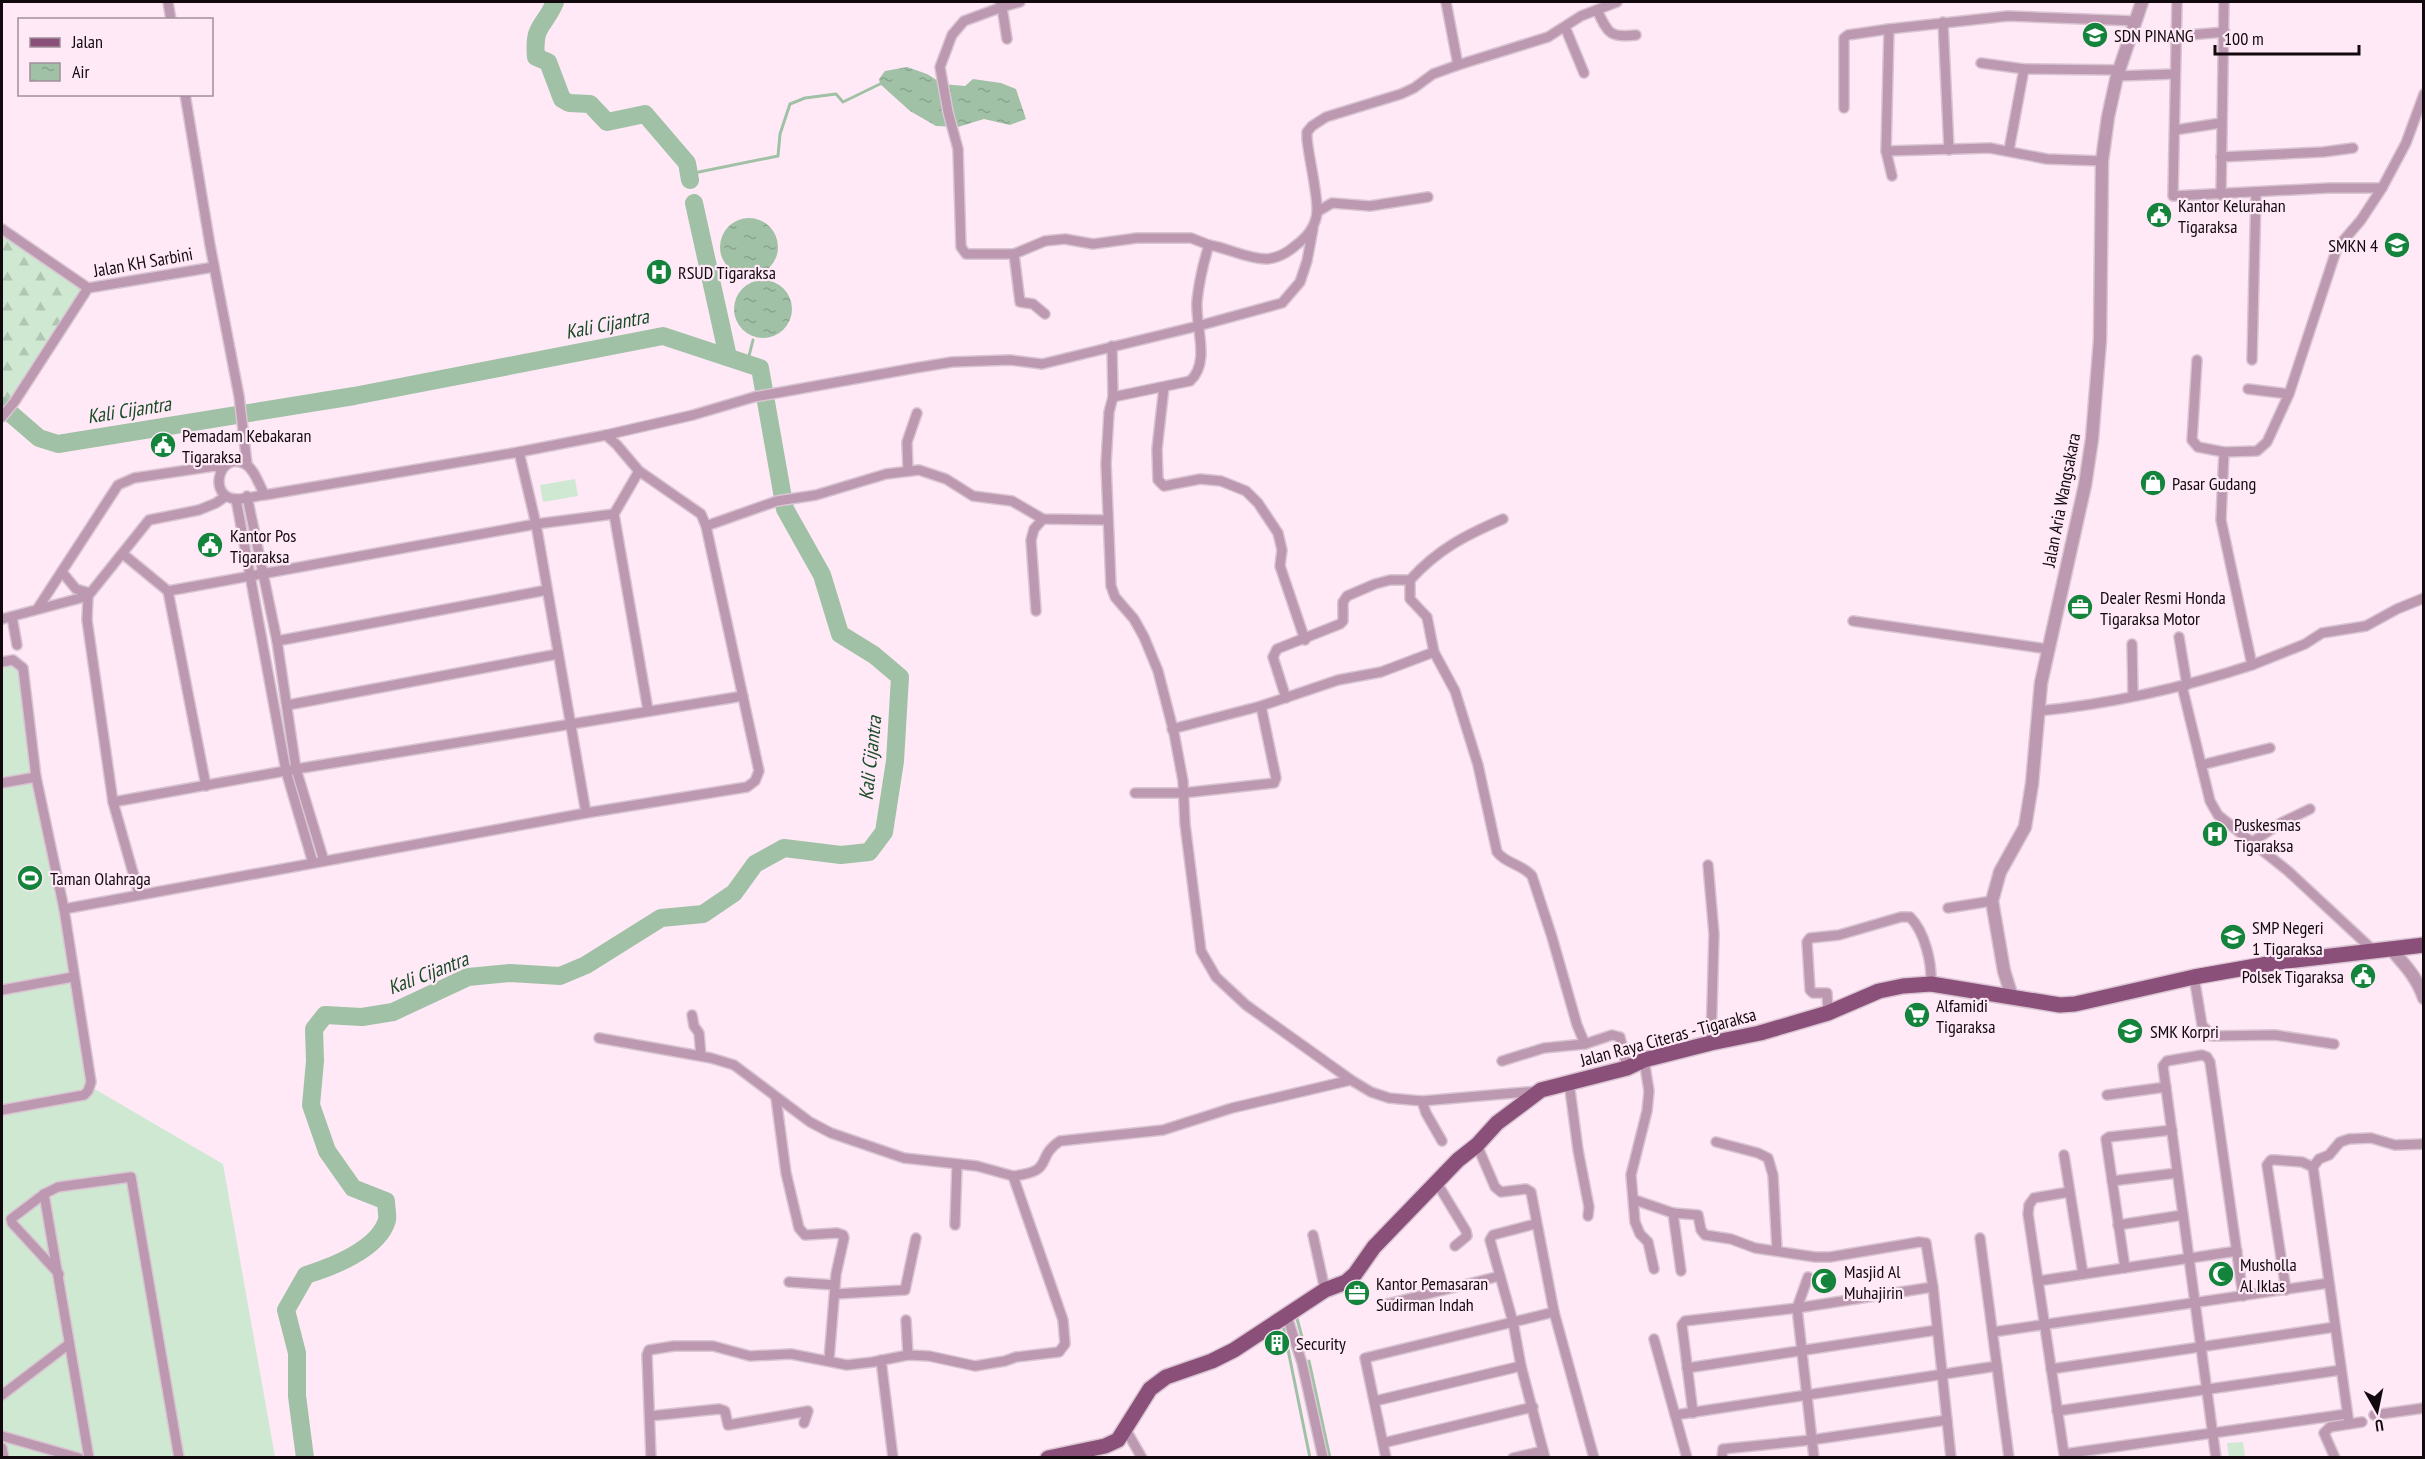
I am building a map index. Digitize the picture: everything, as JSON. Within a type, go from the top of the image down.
[{"type":"main road","name":"Jalan Raya Citeras - Tigaraksa","points":[[1048,1458],[1105,1446],[1118,1440],[1150,1389],[1166,1377],[1212,1361],[1234,1350],[1286,1313],[1324,1290],[1346,1282],[1355,1274],[1374,1247],[1458,1160],[1477,1145],[1497,1123],[1541,1090],[1627,1068],[1644,1060],[1760,1033],[1828,1013],[1879,991],[1903,986],[1931,984],[2050,1005],[2075,1004],[2194,976],[2279,962],[2424,945]]},
{"type":"street","points":[[168,2],[171,18]]},
{"type":"street","points":[[1020,2],[1001,4],[964,21],[952,34],[940,67],[948,112],[958,149],[961,247],[966,254],[1014,254],[1045,241],[1065,239],[1093,244],[1137,238],[1191,238],[1254,258],[1269,259],[1286,254],[1302,241],[1313,226]]},
{"type":"street","points":[[1446,2],[1458,65]]},
{"type":"street","points":[[265,495],[256,481],[254,471],[247,464],[238,461],[229,463],[221,469],[218,479],[220,488],[226,496],[236,499],[265,495],[519,452],[693,415],[754,397],[952,362],[1010,360],[1042,363],[1198,327],[1282,303],[1300,282],[1307,261],[1317,212],[1307,140],[1307,132],[1312,126],[1326,117],[1401,94],[1414,88],[1433,74],[1539,40],[1566,27],[1581,16],[1617,2]]},
{"type":"street","name":"Jalan Aria Wangsakara","points":[[2012,997],[2004,971],[1992,901],[2000,872],[2025,827],[2032,784],[2038,711],[2048,649],[2085,485],[2092,439],[2102,281],[2102,161],[2108,117],[2118,73],[2142,2]]},
{"type":"street","points":[[2177,2],[2173,196],[2329,188],[2382,188]]},
{"type":"street","points":[[2221,195],[2224,2]]},
{"type":"street","points":[[1001,4],[1007,39]]},
{"type":"street","points":[[1597,10],[1610,34],[1618,37],[1636,35]]},
{"type":"street","points":[[1844,108],[1844,38],[1848,35],[2008,16],[2136,21]]},
{"type":"street","points":[[1943,22],[1949,150]]},
{"type":"street","points":[[1566,27],[1584,73]]},
{"type":"street","points":[[1889,29],[1886,152],[1892,176]]},
{"type":"street","points":[[2176,36],[2225,32]]},
{"type":"street","points":[[1981,63],[2024,69],[2175,74]]},
{"type":"street","points":[[2009,150],[2024,69]]},
{"type":"street","points":[[2197,360],[2192,440],[2198,447],[2224,452],[2257,451],[2263,447],[2289,394],[2337,248],[2361,220],[2382,188],[2406,143],[2424,94]]},
{"type":"street","points":[[185,96],[214,267],[243,417],[247,464]]},
{"type":"street","points":[[2175,130],[2221,123]]},
{"type":"street","points":[[1886,152],[1990,148],[2048,159],[2102,161]]},
{"type":"street","points":[[2221,157],[2323,152],[2353,148]]},
{"type":"street","points":[[2252,360],[2256,193]]},
{"type":"street","points":[[1317,212],[1332,203],[1370,206],[1428,197]]},
{"type":"street","points":[[2,229],[88,288]]},
{"type":"street","points":[[1113,397],[1190,381],[1198,374],[1201,349],[1197,303],[1202,268],[1209,245]]},
{"type":"street","points":[[1014,254],[1020,302],[1033,303],[1045,314]]},
{"type":"street","name":"Jalan KH Sarbini","points":[[2,417],[88,288],[214,267]]},
{"type":"street","points":[[1112,346],[1113,397],[1109,412],[1106,464],[1112,586],[1115,597],[1134,620],[1152,651],[1173,729],[1183,781],[1200,951],[1216,977],[1246,1005],[1371,1092],[1389,1098],[1422,1101],[1541,1090]]},
{"type":"street","points":[[1164,387],[1157,449],[1158,480],[1164,486],[1200,479],[1221,481],[1246,490],[1278,532],[1282,550],[1279,562],[1305,640]]},
{"type":"street","points":[[2248,389],[2289,394]]},
{"type":"street","points":[[908,471],[907,442],[917,413]]},
{"type":"street","points":[[64,909],[586,813],[747,787],[755,782],[759,771],[706,526],[701,514],[639,471],[617,444],[606,435]]},
{"type":"street","points":[[519,452],[536,524],[568,723],[586,813]]},
{"type":"street","points":[[2224,452],[2221,520],[2252,665]]},
{"type":"street","points":[[38,608],[118,485],[134,478],[215,466],[221,469]]},
{"type":"street","points":[[706,526],[777,501],[816,495],[886,474],[919,470],[946,479],[973,496],[1012,501],[1043,519],[1107,520]]},
{"type":"street","points":[[639,471],[615,514],[648,710]]},
{"type":"street","points":[[2,619],[89,594],[123,555],[149,520],[199,510],[216,504],[226,496]]},
{"type":"street","points":[[247,496],[277,641],[296,769],[324,861]]},
{"type":"street","points":[[236,499],[286,771],[313,863]]},
{"type":"street","points":[[168,591],[251,574],[536,524],[615,514]]},
{"type":"street","points":[[1036,611],[1031,540],[1034,529],[1043,519]]},
{"type":"street","points":[[1286,699],[1273,654],[1285,645],[1305,640],[1343,621],[1343,602],[1347,597],[1375,584],[1390,580],[1410,580],[1451,544],[1503,519]]},
{"type":"street","points":[[123,555],[168,591],[206,786]]},
{"type":"street","points":[[62,572],[76,589],[89,594]]},
{"type":"street","points":[[1410,580],[1410,599],[1426,617],[1434,652],[1455,691],[1478,765],[1497,852],[1501,858],[1527,870],[1532,876],[1552,937],[1576,1025],[1585,1044]]},
{"type":"street","points":[[277,641],[547,590]]},
{"type":"street","points":[[89,594],[87,620],[113,802],[139,894]]},
{"type":"street","points":[[2038,711],[2088,706],[2185,686],[2252,665],[2306,644],[2330,630],[2366,626],[2392,611],[2424,598]]},
{"type":"street","points":[[12,617],[17,645]]},
{"type":"street","points":[[1853,621],[2048,649]]},
{"type":"street","points":[[2179,637],[2185,686],[2212,808],[2224,821],[2297,879],[2374,951]]},
{"type":"street","points":[[2132,644],[2133,696]]},
{"type":"street","points":[[1173,729],[1271,701],[1286,699],[1338,680],[1381,672],[1434,652]]},
{"type":"street","points":[[288,705],[558,654]]},
{"type":"street","points":[[2,662],[13,660],[23,668],[36,777],[64,909],[91,1082],[84,1095],[2,1110]]},
{"type":"street","points":[[113,802],[568,723],[743,696]]},
{"type":"street","points":[[1135,793],[1183,793],[1274,783],[1276,778],[1260,706]]},
{"type":"street","points":[[2201,765],[2270,748]]},
{"type":"street","points":[[2,783],[36,777]]},
{"type":"street","points":[[2252,842],[2310,809]]},
{"type":"street","points":[[1708,865],[1714,933],[1712,1043]]},
{"type":"street","points":[[1948,908],[1992,901]]},
{"type":"street","points":[[1828,1013],[1827,993],[1813,993],[1810,990],[1807,942],[1810,938],[1839,935],[1901,917],[1910,917],[1915,923],[1926,951],[1932,972],[1931,984]]},
{"type":"street","points":[[2390,948],[2411,971],[2419,983],[2424,998]]},
{"type":"street","points":[[2194,976],[2202,1025],[2212,1036],[2275,1035],[2334,1044]]},
{"type":"street","points":[[2,990],[73,977]]},
{"type":"street","points":[[692,1015],[694,1026],[699,1033],[701,1056]]},
{"type":"street","points":[[1502,1061],[1544,1048],[1585,1044],[1612,1035],[1620,1037],[1627,1068]]},
{"type":"street","points":[[599,1038],[701,1056],[734,1065],[810,1122],[831,1133],[904,1158],[977,1166],[1013,1176],[1040,1170],[1051,1148],[1060,1141],[1163,1130],[1232,1108],[1351,1080]]},
{"type":"street","points":[[2216,1458],[2164,1062],[2202,1054],[2210,1062],[2243,1296]]},
{"type":"street","points":[[1644,1060],[1648,1091],[1647,1111],[1631,1175],[1635,1200],[1635,1222],[1640,1234],[1648,1242],[1654,1269]]},
{"type":"street","points":[[1569,1082],[1589,1208],[1588,1216]]},
{"type":"street","points":[[2107,1095],[2166,1087]]},
{"type":"street","points":[[776,1098],[786,1173],[799,1227],[805,1235],[837,1233],[843,1235],[835,1289],[829,1360]]},
{"type":"street","points":[[1422,1101],[1442,1141]]},
{"type":"street","points":[[2125,1268],[2105,1142],[2107,1138],[2172,1130]]},
{"type":"street","points":[[2348,1419],[2313,1167],[2319,1159],[2329,1155],[2340,1142],[2349,1139],[2371,1138],[2395,1145],[2424,1144]]},
{"type":"street","points":[[1716,1142],[1758,1153],[1768,1158],[1773,1175],[1777,1250]]},
{"type":"street","points":[[1477,1145],[1495,1187],[1501,1192],[1529,1190],[1554,1312],[1594,1458]]},
{"type":"street","points":[[2064,1155],[2082,1274]]},
{"type":"street","points":[[2286,1290],[2267,1165],[2271,1160],[2276,1160],[2302,1162],[2313,1167]]},
{"type":"street","points":[[955,1225],[957,1164]]},
{"type":"street","points":[[2112,1181],[2177,1173]]},
{"type":"street","points":[[651,1458],[646,1355],[649,1350],[674,1346],[714,1346],[750,1356],[791,1354],[846,1365],[909,1355],[980,1365],[1016,1357],[1059,1352],[1063,1349],[1065,1339],[1063,1320],[1013,1176]]},
{"type":"street","points":[[59,1274],[11,1221],[44,1194],[58,1187],[131,1177],[179,1458]]},
{"type":"street","points":[[1437,1183],[1466,1231],[1467,1236],[1455,1246]]},
{"type":"street","points":[[2070,1192],[2034,1198],[2029,1205],[2028,1214],[2064,1455],[2213,1434],[2348,1419],[2362,1422]]},
{"type":"street","points":[[44,1194],[89,1458]]},
{"type":"street","points":[[1635,1200],[1673,1213],[1698,1215],[1701,1230],[1705,1235],[1731,1239],[1755,1248],[1822,1258],[1926,1243],[1933,1287],[1951,1458]]},
{"type":"street","points":[[1673,1213],[1681,1271]]},
{"type":"street","points":[[2118,1225],[2183,1215]]},
{"type":"street","points":[[1513,1458],[1544,1454],[1521,1366],[1513,1322],[1490,1240],[1493,1235],[1536,1224]]},
{"type":"street","points":[[1312,1235],[1324,1290]]},
{"type":"street","points":[[789,1282],[835,1289],[905,1290],[916,1238]]},
{"type":"street","points":[[1980,1238],[2009,1458]]},
{"type":"street","points":[[2038,1281],[2237,1251]]},
{"type":"street","points":[[1383,1305],[1500,1276]]},
{"type":"street","points":[[1808,1277],[1797,1308],[1814,1458]]},
{"type":"street","points":[[1993,1332],[2329,1283]]},
{"type":"street","points":[[1693,1413],[1682,1325],[1685,1321],[1797,1308],[1933,1287]]},
{"type":"street","points":[[1386,1458],[1365,1358],[1554,1312]]},
{"type":"street","points":[[1286,1313],[1302,1363],[1323,1458]]},
{"type":"street","points":[[906,1320],[909,1355]]},
{"type":"street","points":[[2051,1370],[2335,1328]]},
{"type":"street","points":[[1687,1368],[1937,1330]]},
{"type":"street","points":[[1654,1339],[1687,1458]]},
{"type":"street","points":[[2,1395],[69,1344]]},
{"type":"street","points":[[880,1360],[893,1458]]},
{"type":"street","points":[[1375,1401],[1521,1366]]},
{"type":"street","points":[[1675,1415],[1997,1366]]},
{"type":"street","points":[[2057,1411],[2341,1370]]},
{"type":"street","points":[[1383,1443],[1533,1407]]},
{"type":"street","points":[[2374,1415],[2424,1408]]},
{"type":"street","points":[[650,1416],[719,1409],[725,1411],[728,1425],[808,1412],[804,1423]]},
{"type":"street","points":[[2335,1458],[2324,1433],[2330,1427],[2348,1419]]},
{"type":"street","points":[[1722,1458],[1723,1449],[1811,1440],[1947,1420]]},
{"type":"street","points":[[1126,1430],[1142,1458]]},
{"type":"street","points":[[2,1436],[79,1458]]},
{"type":"street","points":[[2,1448],[4,1458]]},
{"type":"green space","points":[[2,229],[88,288],[2,415]]},
{"type":"green space","points":[[575,479],[578,496],[543,502],[540,485]]},
{"type":"green space","points":[[8,661],[23,668],[93,1088],[223,1164],[275,1457],[2,1458],[2,662]]},
{"type":"green space","points":[[2243,1442],[2245,1457],[2229,1457],[2227,1443]]},
{"type":"water","points":[[907,67],[927,74],[943,84],[965,86],[973,79],[1001,83],[1016,89],[1026,119],[1010,125],[984,119],[958,127],[936,126],[910,111],[880,84],[879,79],[885,71]]},
{"type":"water","points":[[749,218],[760,220],[773,231],[778,247],[776,258],[765,271],[749,276],[738,274],[725,263],[720,247],[722,236],[733,223]]},
{"type":"water","points":[[763,280],[774,282],[787,293],[792,309],[790,320],[779,333],[763,338],[752,336],[739,325],[734,309],[736,298],[747,285]]},
{"type":"waterway","points":[[555,2],[538,32],[536,57],[548,62],[562,99],[569,103],[590,104],[607,122],[645,114],[687,163],[690,180]]},
{"type":"waterway","points":[[689,174],[778,156],[780,134],[790,104],[805,98],[836,94],[843,102],[880,84]]},
{"type":"waterway","points":[[694,203],[728,357]]},
{"type":"waterway","name":"Kali Cijantra","points":[[2,406],[39,438],[58,444],[354,396],[663,336],[760,368],[785,509],[822,575],[840,634],[874,655],[900,677],[895,761],[884,832],[869,852],[841,855],[784,848],[755,864],[734,893],[703,914],[661,918],[586,965],[560,976],[510,973],[468,977],[393,1012],[362,1017],[325,1015],[314,1029],[315,1061],[311,1105],[327,1151],[353,1188],[386,1201],[387,1220],[375,1240],[365,1248],[341,1262],[306,1275],[286,1310],[297,1353],[297,1396],[305,1458]]},
{"type":"waterway","points":[[747,364],[753,340]]},
{"type":"waterway","points":[[1296,1315],[1305,1348]]},
{"type":"waterway","points":[[1283,1325],[1310,1458]]},
{"type":"waterway","points":[[1309,1361],[1330,1458]]},
{"type":"place","name":"SDN PINANG","points":[[2095,35]]},
{"type":"place","name":"Kantor Kelurahan Tigaraksa","points":[[2159,215]]},
{"type":"place","name":"SMKN 4","points":[[2397,245]]},
{"type":"place","name":"RSUD Tigaraksa","points":[[659,272]]},
{"type":"place","name":"Pemadam Kebakaran Tigaraksa","points":[[163,445]]},
{"type":"place","name":"Pasar Gudang","points":[[2153,483]]},
{"type":"place","name":"Kantor Pos Tigaraksa","points":[[210,545]]},
{"type":"place","name":"Dealer Resmi Honda Tigaraksa Motor","points":[[2080,607]]},
{"type":"place","name":"Puskesmas Tigaraksa","points":[[2215,834]]},
{"type":"place","name":"Taman Olahraga","points":[[30,878]]},
{"type":"place","name":"SMP Negeri 1 Tigaraksa","points":[[2233,937]]},
{"type":"place","name":"Polsek Tigaraksa","points":[[2363,976]]},
{"type":"place","name":"Alfamidi Tigaraksa","points":[[1917,1015]]},
{"type":"place","name":"SMK Korpri","points":[[2130,1031]]},
{"type":"place","name":"Musholla Al Iklas","points":[[2221,1274]]},
{"type":"place","name":"Masjid Al Muhajirin","points":[[1824,1281]]},
{"type":"place","name":"Kantor Pemasaran Sudirman Indah","points":[[1357,1293]]},
{"type":"place","name":"Security","points":[[1277,1343]]}]
